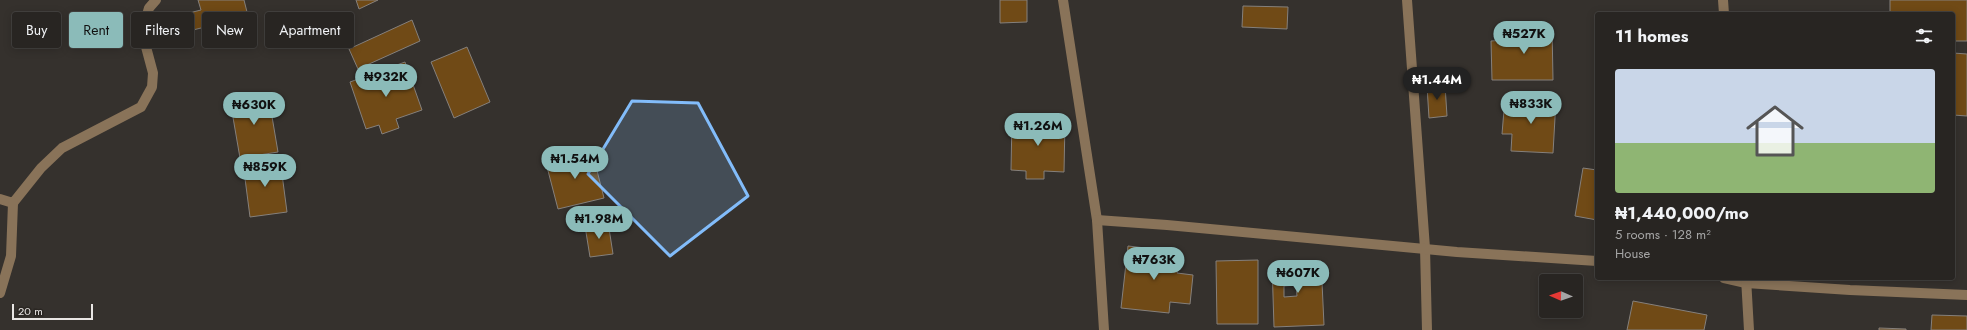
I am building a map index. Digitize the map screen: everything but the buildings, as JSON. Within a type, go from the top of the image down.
[{"type":"street","points":[[0,293],[11,256],[13,203],[41,168],[62,148],[141,107],[152,87],[153,73],[142,32],[149,8],[156,0]]},
{"type":"street","points":[[1062,0],[1097,220],[1104,330]]},
{"type":"street","points":[[1407,0],[1425,248],[1427,330]]},
{"type":"street","points":[[1723,0],[1724,12]]},
{"type":"street","points":[[0,199],[13,203]]},
{"type":"street","points":[[1097,220],[1595,261]]},
{"type":"street","points":[[1750,330],[1746,280],[1850,290],[1967,295]]},
{"type":"highlighted area","points":[[632,101],[698,103],[748,196],[670,256],[588,174]]}]
